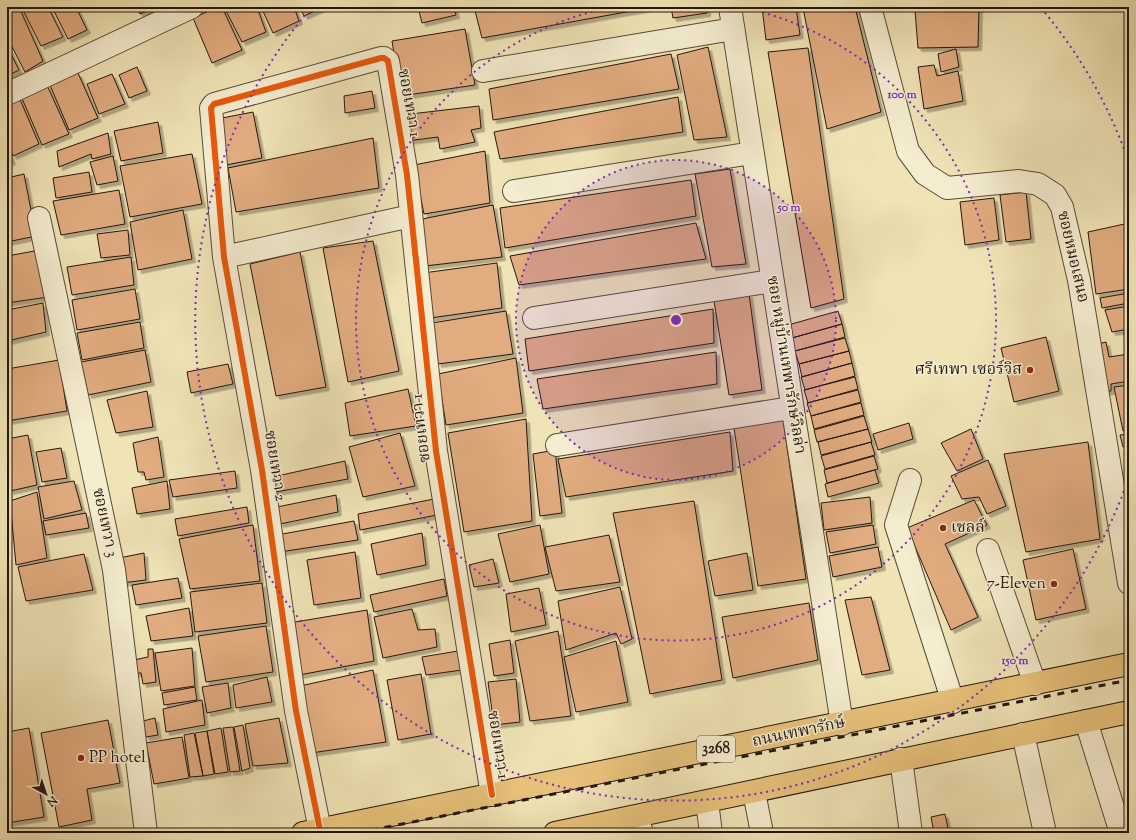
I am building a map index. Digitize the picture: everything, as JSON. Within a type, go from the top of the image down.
[{"type":"main road","name":"ถนนเทพารักษ์","points":[[312,831],[492,796],[953,702],[1129,664]]},
{"type":"main road","points":[[555,833],[639,825],[707,802],[901,759],[1129,712]]},
{"type":"street","points":[[7,94],[192,7]]},
{"type":"street","name":"ซอย หมู่บ้านเทพารักษ์วิลล่า","points":[[730,7],[791,408],[842,724]]},
{"type":"street","name":"ซอยหมอเสนอ","points":[[870,7],[908,151],[925,174],[947,188],[1019,181],[1038,184],[1055,195],[1062,207],[1079,280],[1129,583]]},
{"type":"street","points":[[483,71],[733,29]]},
{"type":"street","name":"ซอยเทวา 2","points":[[312,831],[262,470],[224,256],[212,106],[214,104],[384,58]]},
{"type":"street","name":"ซอยเทวา 1","points":[[384,58],[388,61],[407,175],[436,451],[492,796]]},
{"type":"street","points":[[514,191],[752,153]]},
{"type":"street","points":[[224,256],[411,216]]},
{"type":"street","name":"ซอยเทวา 3","points":[[39,218],[114,570],[146,833]]},
{"type":"street","points":[[534,318],[772,281]]},
{"type":"street","points":[[557,445],[791,408]]},
{"type":"street","points":[[910,480],[896,525],[953,702]]},
{"type":"street","points":[[988,550],[1035,684]]},
{"type":"street","points":[[1086,721],[1120,833]]},
{"type":"street","points":[[1023,734],[1045,833]]},
{"type":"street","points":[[901,759],[911,833]]},
{"type":"street","points":[[754,792],[762,833]]},
{"type":"street","points":[[707,802],[711,833]]},
{"type":"building","points":[[19,7],[43,61],[25,72],[7,37],[7,11]]},
{"type":"building","points":[[48,7],[63,37],[41,46],[22,8]]},
{"type":"building","points":[[52,7],[76,7],[87,30],[68,39]]},
{"type":"building","points":[[136,7],[156,7],[140,14]]},
{"type":"building","points":[[218,7],[222,7],[242,50],[212,63],[193,18]]},
{"type":"building","points":[[224,7],[257,7],[266,32],[242,42]]},
{"type":"building","points":[[261,7],[294,7],[299,21],[273,33]]},
{"type":"building","points":[[300,7],[324,7],[304,16]]},
{"type":"building","points":[[418,7],[454,7],[456,15],[422,23]]},
{"type":"building","points":[[474,7],[654,7],[482,38]]},
{"type":"building","points":[[671,7],[707,7],[707,13],[673,18]]},
{"type":"building","points":[[762,7],[796,7],[800,35],[766,40]]},
{"type":"building","points":[[855,7],[881,112],[827,129],[803,8]]},
{"type":"building","points":[[979,7],[978,47],[918,48],[915,10]]},
{"type":"building","points":[[465,29],[475,85],[401,96],[392,41]]},
{"type":"building","points":[[7,46],[19,70],[7,76]]},
{"type":"building","points":[[708,47],[727,137],[694,140],[677,55]]},
{"type":"building","points":[[808,48],[844,299],[811,308],[768,52]]},
{"type":"building","points":[[956,49],[959,67],[941,72],[938,54]]},
{"type":"building","points":[[671,54],[679,89],[493,120],[489,89]]},
{"type":"building","points":[[934,65],[937,76],[958,71],[963,101],[924,109],[918,67]]},
{"type":"building","points":[[137,67],[147,91],[129,98],[119,75]]},
{"type":"building","points":[[78,73],[98,118],[69,130],[50,85]]},
{"type":"building","points":[[112,74],[125,104],[99,114],[87,84]]},
{"type":"building","points":[[47,85],[69,134],[42,145],[21,96]]},
{"type":"building","points":[[372,91],[375,108],[345,113],[344,96]]},
{"type":"building","points":[[19,97],[39,144],[13,156],[7,142],[7,102]]},
{"type":"building","points":[[678,97],[683,132],[500,159],[494,132]]},
{"type":"building","points":[[479,106],[481,128],[471,130],[475,142],[440,149],[438,137],[407,141],[402,115]]},
{"type":"building","points":[[253,112],[262,158],[221,166],[217,119]]},
{"type":"building","points":[[158,122],[163,153],[121,161],[114,131]]},
{"type":"building","points":[[108,133],[111,154],[92,159],[91,154],[59,167],[57,151]]},
{"type":"building","points":[[373,138],[379,188],[236,212],[228,168]]},
{"type":"building","points":[[7,149],[12,161],[7,163]]},
{"type":"building","points":[[485,151],[490,203],[424,214],[414,165]]},
{"type":"building","points":[[192,154],[202,204],[130,217],[120,166]]},
{"type":"building","points":[[113,156],[118,181],[97,185],[90,162]]},
{"type":"building","points":[[730,169],[746,264],[712,267],[695,174]]},
{"type":"building","points":[[89,172],[92,192],[56,198],[53,178]]},
{"type":"building","points":[[24,174],[36,236],[7,242],[7,178]]},
{"type":"building","points":[[691,180],[696,216],[505,248],[500,208]]},
{"type":"building","points":[[119,190],[125,224],[61,235],[53,201]]},
{"type":"building","points":[[1026,192],[1031,239],[1006,242],[1000,195]]},
{"type":"building","points":[[994,198],[999,240],[965,245],[960,202]]},
{"type":"building","points":[[493,205],[502,257],[425,266],[417,220]]},
{"type":"building","points":[[183,210],[192,259],[138,270],[130,222]]},
{"type":"building","points":[[696,223],[706,259],[519,285],[510,256]]},
{"type":"building","points":[[1129,223],[1129,289],[1096,294],[1088,232]]},
{"type":"building","points":[[128,230],[130,255],[101,258],[97,234]]},
{"type":"building","points":[[373,241],[399,371],[348,382],[323,248]]},
{"type":"building","points":[[40,250],[48,297],[7,303],[7,256]]},
{"type":"building","points":[[300,252],[326,387],[276,396],[250,264]]},
{"type":"building","points":[[131,257],[134,285],[72,295],[67,267]]},
{"type":"building","points":[[497,263],[502,308],[430,318],[423,273]]},
{"type":"building","points":[[135,289],[140,319],[77,330],[72,300]]},
{"type":"building","points":[[1129,293],[1129,303],[1102,308],[1100,298]]},
{"type":"building","points":[[749,294],[762,390],[729,395],[714,301]]},
{"type":"building","points":[[43,303],[46,332],[7,341],[7,310]]},
{"type":"building","points":[[1129,306],[1129,329],[1112,332],[1105,310]]},
{"type":"building","points":[[713,309],[714,343],[529,371],[525,339]]},
{"type":"building","points":[[506,311],[513,354],[438,364],[432,323]]},
{"type":"building","points":[[838,311],[842,324],[792,338],[788,325]]},
{"type":"building","points":[[140,322],[144,348],[82,360],[77,333]]},
{"type":"building","points":[[842,324],[845,337],[795,351],[792,338]]},
{"type":"building","points":[[1129,332],[1129,344],[1125,344],[1124,333]]},
{"type":"building","name":"ศรีเทพา เซอร์วิส","points":[[1046,337],[1059,391],[1014,402],[1001,348]]},
{"type":"building","points":[[845,338],[849,351],[799,364],[795,351]]},
{"type":"building","points":[[1106,342],[1109,357],[1129,354],[1129,381],[1111,384],[1111,391],[1102,392],[1094,345]]},
{"type":"building","points":[[145,350],[151,382],[88,395],[81,362]]},
{"type":"building","points":[[849,351],[852,363],[802,377],[799,364]]},
{"type":"building","points":[[716,352],[717,384],[543,409],[537,379]]},
{"type":"building","points":[[516,358],[523,413],[446,425],[438,374]]},
{"type":"building","points":[[59,360],[67,411],[7,421],[7,369]]},
{"type":"building","points":[[852,363],[855,376],[805,390],[801,377]]},
{"type":"building","points":[[228,364],[233,384],[191,393],[187,372]]},
{"type":"building","points":[[855,377],[858,389],[808,403],[804,390]]},
{"type":"building","points":[[1129,385],[1129,430],[1123,431],[1114,387]]},
{"type":"building","points":[[408,389],[416,426],[350,436],[345,403]]},
{"type":"building","points":[[858,390],[861,402],[811,416],[807,403]]},
{"type":"building","points":[[147,391],[153,427],[116,433],[107,400]]},
{"type":"building","points":[[861,403],[864,415],[814,429],[811,416]]},
{"type":"building","points":[[864,416],[868,429],[817,442],[814,430]]},
{"type":"building","points":[[526,419],[532,521],[464,532],[448,433]]},
{"type":"building","points":[[783,419],[806,579],[758,586],[734,428]]},
{"type":"building","points":[[909,423],[913,439],[878,450],[873,434]]},
{"type":"building","points":[[868,429],[872,442],[821,455],[818,442]]},
{"type":"building","points":[[971,429],[983,459],[957,471],[941,443]]},
{"type":"building","points":[[730,432],[733,471],[566,497],[558,459]]},
{"type":"building","points":[[400,433],[415,486],[363,497],[349,447]]},
{"type":"building","points":[[1129,434],[1129,446],[1123,447],[1120,435]]},
{"type":"building","points":[[28,435],[37,485],[10,491],[7,475],[7,439]]},
{"type":"building","points":[[158,437],[164,477],[146,480],[144,472],[138,472],[133,443]]},
{"type":"building","points":[[871,442],[875,455],[825,469],[821,456]]},
{"type":"building","points":[[1088,442],[1100,539],[1026,552],[1004,454]]},
{"type":"building","points":[[61,448],[67,478],[42,482],[36,452]]},
{"type":"building","points":[[555,450],[562,513],[540,516],[533,454]]},
{"type":"building","points":[[874,456],[878,469],[827,483],[824,470]]},
{"type":"building","points":[[988,460],[1006,506],[987,514],[979,497],[962,499],[951,476]]},
{"type":"building","points":[[345,461],[348,479],[270,493],[268,478]]},
{"type":"building","points":[[875,470],[879,483],[828,497],[825,484]]},
{"type":"building","points":[[235,471],[237,488],[173,497],[169,480]]},
{"type":"building","points":[[1129,476],[1129,507],[1124,477]]},
{"type":"building","points":[[74,481],[82,510],[44,519],[38,487]]},
{"type":"building","points":[[167,481],[170,509],[137,514],[132,488]]},
{"type":"building","points":[[37,492],[47,558],[16,565],[10,501]]},
{"type":"building","points":[[336,495],[338,512],[280,524],[277,507]]},
{"type":"building","points":[[870,497],[872,523],[824,530],[821,503]]},
{"type":"building","points":[[434,499],[437,515],[360,530],[358,514]]},
{"type":"building","points":[[974,500],[987,525],[945,544],[978,617],[951,630],[907,528]]},
{"type":"building","points":[[694,501],[722,680],[650,694],[613,513]]},
{"type":"building","points":[[247,507],[249,523],[178,536],[175,519]]},
{"type":"building","points":[[86,513],[89,528],[46,535],[43,521]]},
{"type":"building","points":[[354,521],[358,540],[280,552],[277,535]]},
{"type":"building","points":[[253,525],[260,581],[190,589],[179,539]]},
{"type":"building","points":[[540,525],[549,574],[510,582],[498,534]]},
{"type":"building","points":[[873,525],[876,544],[830,553],[826,532]]},
{"type":"building","points":[[422,533],[426,565],[377,575],[371,544]]},
{"type":"building","points":[[609,535],[620,582],[556,591],[545,547]]},
{"type":"building","points":[[878,547],[882,567],[833,577],[829,556]]},
{"type":"building","name":"7-Eleven","points":[[1073,549],[1086,609],[1036,620],[1023,560]]},
{"type":"building","points":[[355,552],[361,598],[314,605],[307,560]]},
{"type":"building","points":[[144,553],[146,580],[122,583],[119,558]]},
{"type":"building","points":[[747,553],[753,590],[715,596],[708,561]]},
{"type":"building","points":[[84,554],[93,590],[26,601],[18,567]]},
{"type":"building","points":[[493,559],[499,583],[474,587],[469,565]]},
{"type":"building","points":[[178,578],[182,598],[136,605],[132,585]]},
{"type":"building","points":[[444,579],[447,596],[374,612],[370,595]]},
{"type":"building","points":[[262,583],[267,623],[195,632],[190,592]]},
{"type":"building","points":[[620,587],[632,639],[621,644],[616,633],[566,650],[558,601]]},
{"type":"building","points":[[539,588],[546,625],[511,632],[506,594]]},
{"type":"building","points":[[871,597],[890,670],[862,675],[845,600]]},
{"type":"building","points":[[809,603],[818,660],[733,678],[722,617]]},
{"type":"building","points":[[189,608],[193,636],[151,641],[146,616]]},
{"type":"building","points":[[412,609],[418,630],[435,629],[437,647],[383,658],[374,617]]},
{"type":"building","points":[[367,610],[374,661],[299,675],[289,623]]},
{"type":"building","points":[[266,626],[273,672],[206,682],[198,636]]},
{"type":"building","points":[[558,631],[571,716],[530,721],[515,641]]},
{"type":"building","points":[[510,640],[514,673],[494,676],[489,644]]},
{"type":"building","points":[[616,641],[628,702],[576,712],[564,657]]},
{"type":"building","points":[[192,648],[195,686],[161,691],[155,653]]},
{"type":"building","points":[[148,649],[153,649],[156,682],[143,684],[141,673],[135,673],[134,660],[148,657]]},
{"type":"building","points":[[458,651],[462,670],[426,675],[422,657]]},
{"type":"building","points":[[373,670],[386,742],[311,753],[300,686]]},
{"type":"building","points":[[421,674],[431,734],[398,740],[387,680]]},
{"type":"building","points":[[267,677],[272,702],[236,708],[233,685]]},
{"type":"building","points":[[516,679],[520,722],[494,725],[488,682]]},
{"type":"building","points":[[228,683],[231,708],[207,713],[202,687]]},
{"type":"building","points":[[195,687],[197,700],[164,705],[162,693]]},
{"type":"building","points":[[202,700],[205,725],[166,732],[163,709]]},
{"type":"building","points":[[155,718],[158,735],[146,737],[143,721]]},
{"type":"building","points":[[279,718],[288,763],[253,766],[245,724]]},
{"type":"building","name":"PP hotel","points":[[108,720],[120,783],[87,789],[92,820],[59,827],[41,733]]},
{"type":"building","points":[[243,725],[250,768],[242,771],[234,727]]},
{"type":"building","points":[[233,727],[240,771],[230,772],[223,728]]},
{"type":"building","points":[[29,728],[44,817],[7,823],[7,732]]},
{"type":"building","points":[[221,728],[228,772],[215,774],[207,731]]},
{"type":"building","points":[[207,731],[214,774],[203,776],[195,733]]},
{"type":"building","points":[[194,733],[203,776],[190,777],[184,735]]},
{"type":"building","points":[[182,737],[189,778],[154,784],[146,743]]},
{"type":"building","points":[[945,814],[949,833],[934,833],[931,817]]},
{"type":"railway","points":[[357,833],[1129,680]]},
{"type":"cycle path","points":[[320,830],[296,711],[262,470],[224,257],[211,108],[214,104],[381,58],[388,61],[407,175],[436,451],[492,795]]},
{"type":"place","name":"ศรีเทพา เซอร์วิส","points":[[1030,370]]},
{"type":"place","name":"เชลล์","points":[[943,528]]},
{"type":"place","name":"7-Eleven","points":[[1054,584]]},
{"type":"place","name":"PP hotel","points":[[81,758]]}]
